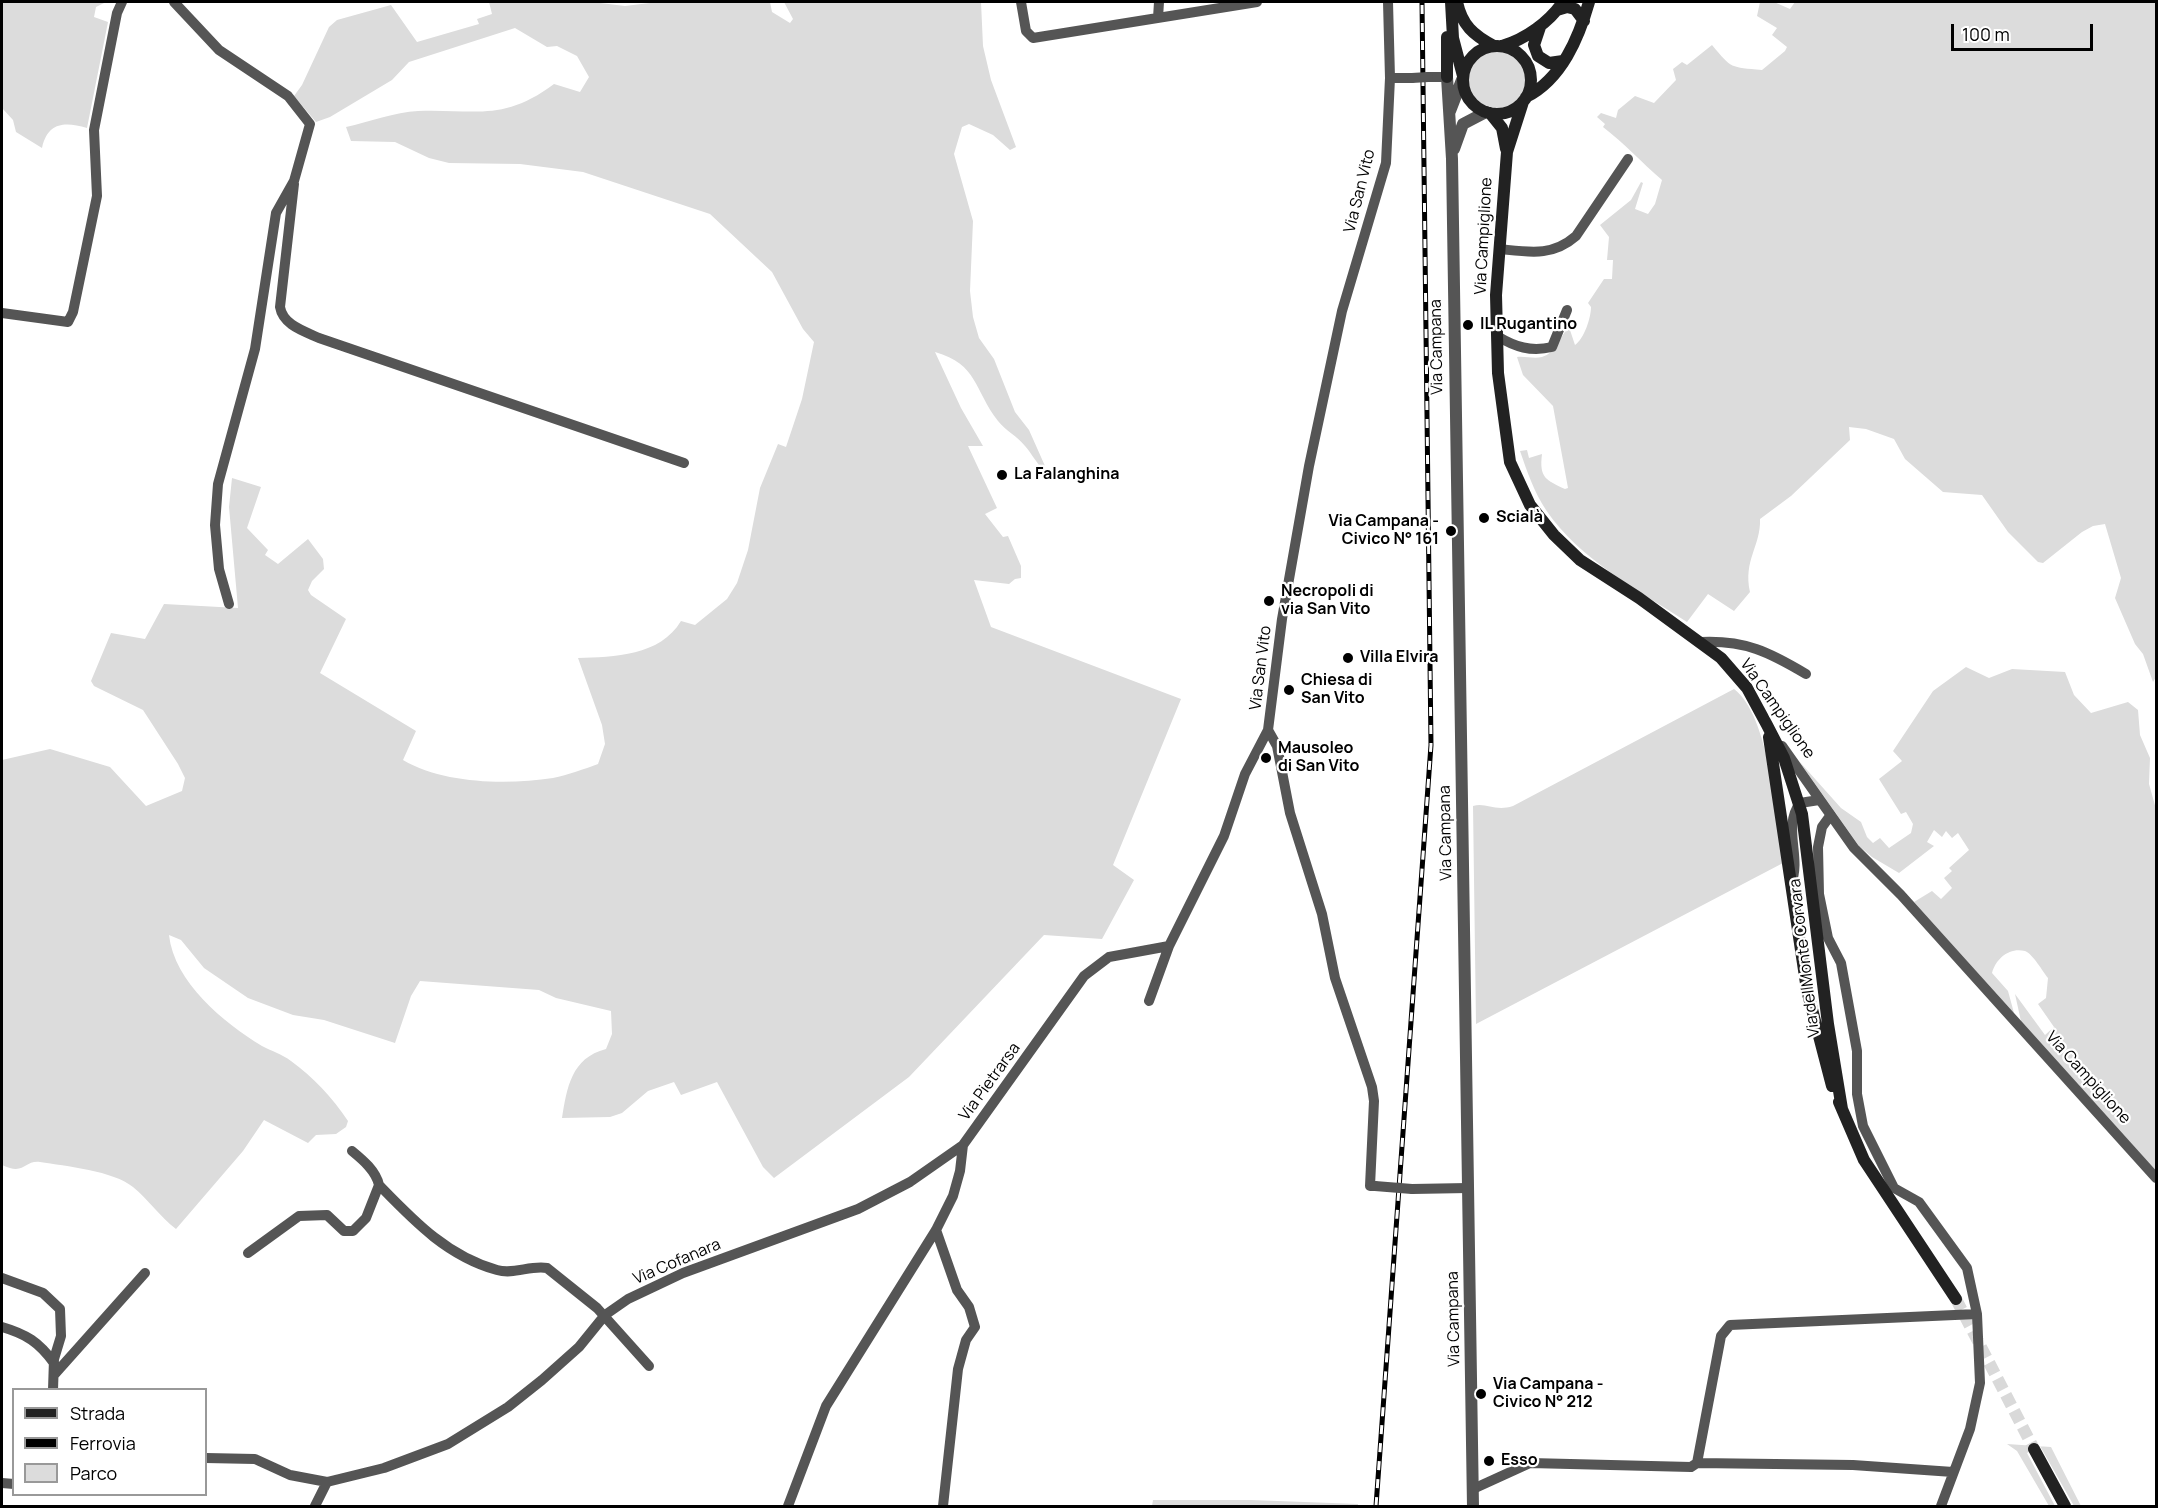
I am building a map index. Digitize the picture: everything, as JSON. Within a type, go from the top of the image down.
[{"type":"main road","points":[[1453,4],[1453,38],[1462,78],[1472,103],[1488,113],[1504,113],[1539,89],[1563,61],[1575,43],[1589,2]]},
{"type":"main road","points":[[1453,4],[1470,31],[1498,46],[1517,52],[1528,65],[1531,81],[1525,99]]},
{"type":"main road","points":[[1447,77],[1447,37],[1453,4]]},
{"type":"main road","points":[[1462,78],[1473,55],[1520,39],[1541,25],[1560,6],[1575,9],[1584,21]]},
{"type":"main road","points":[[1541,25],[1534,39],[1535,51],[1543,60],[1563,61]]},
{"type":"main road","name":"Via Campiglione","points":[[1525,99],[1507,152],[1499,249],[1498,373],[1510,462],[1530,505],[1554,535],[1580,560],[1721,658],[1746,688],[1767,725]]},
{"type":"main road","name":"Via Campiglione","points":[[1488,113],[1502,128],[1507,152]]},
{"type":"main road","name":"Via del Monte Corvara","points":[[1767,725],[1784,758],[1800,803],[1810,864],[1828,1024],[1842,1108]]},
{"type":"main road","name":"Via del Monte Corvara","points":[[1767,725],[1815,1028],[1834,1090],[1864,1160],[1956,1299]]},
{"type":"main road","points":[[2034,1449],[2065,1506]]},
{"type":"street","points":[[2,314],[68,322],[73,312],[97,196],[94,130],[97,111],[117,13],[122,2]]},
{"type":"street","points":[[174,2],[219,50],[288,96],[310,124],[294,181],[280,307],[284,317],[293,326],[319,338],[684,463]]},
{"type":"street","points":[[1021,2],[1026,32],[1033,38],[1257,2]]},
{"type":"street","points":[[1158,18],[1159,2]]},
{"type":"street","name":"Via San Vito","points":[[1388,2],[1390,78],[1386,163],[1342,311],[1309,466],[1282,619],[1268,730],[1277,746],[1290,813],[1316,893],[1335,978],[1372,1087],[1374,1101],[1373,1186],[1412,1189],[1468,1188]]},
{"type":"street","points":[[1390,78],[1447,77]]},
{"type":"street","name":"Via Campana","points":[[1447,77],[1452,159],[1473,1506]]},
{"type":"street","points":[[1448,115],[1462,78]]},
{"type":"street","name":"Via Campana","points":[[1452,159],[1460,129],[1470,119],[1488,113]]},
{"type":"street","points":[[1499,249],[1538,252],[1557,250],[1568,243],[1576,236],[1628,159]]},
{"type":"street","points":[[229,604],[219,569],[216,536],[218,484],[255,349],[276,213],[294,181]]},
{"type":"street","points":[[1497,336],[1516,348],[1552,347],[1567,310]]},
{"type":"street","points":[[1701,642],[1734,642],[1751,646],[1806,674]]},
{"type":"street","name":"Via Campiglione","points":[[1767,725],[1854,848],[1901,895],[2157,1178]]},
{"type":"street","points":[[1149,1001],[1169,946],[1224,836],[1245,774],[1268,730]]},
{"type":"street","points":[[1800,803],[1820,800]]},
{"type":"street","name":"Via del Monte Corvara","points":[[1791,884],[1796,868],[1791,827],[1794,811],[1800,803]]},
{"type":"street","points":[[1830,816],[1822,827],[1818,847],[1819,894],[1827,938],[1840,963],[1855,1040],[1857,1094],[1863,1126],[1894,1188],[1919,1202],[1967,1268],[1977,1314],[1980,1383],[1970,1428],[1941,1506]]},
{"type":"street","name":"Via Pietrarsa","points":[[788,1506],[826,1406],[936,1230],[953,1196],[960,1172],[963,1144],[1084,976],[1108,957],[1169,946]]},
{"type":"street","name":"Via Cofanara","points":[[207,1458],[255,1459],[290,1475],[327,1482],[384,1468],[448,1444],[508,1407],[543,1380],[579,1347],[605,1315],[660,1282],[858,1209],[910,1182],[963,1144]]},
{"type":"street","points":[[248,1253],[299,1216],[327,1215],[344,1232],[353,1231],[366,1218],[379,1185],[378,1178],[352,1151]]},
{"type":"street","points":[[379,1185],[427,1234],[453,1251],[497,1270],[547,1268],[562,1277],[605,1315],[608,1323],[650,1366]]},
{"type":"street","points":[[936,1230],[957,1290],[969,1307],[975,1327],[966,1340],[958,1369],[943,1506]]},
{"type":"street","points":[[54,1375],[145,1273]]},
{"type":"street","points":[[2,1278],[43,1293],[60,1309],[62,1336],[54,1363],[53,1388]]},
{"type":"street","points":[[1697,1463],[1721,1335],[1730,1325],[1977,1314]]},
{"type":"street","points":[[2,1327],[36,1341],[54,1363]]},
{"type":"street","points":[[1473,1489],[1530,1463],[1691,1467],[1697,1463],[1853,1465],[1953,1472]]},
{"type":"street","points":[[315,1506],[327,1482]]},
{"type":"green space","points":[[2,2],[106,2],[96,7],[94,17],[108,22],[87,128],[65,125],[53,128],[42,148],[16,132],[13,120],[2,108]]},
{"type":"green space","points":[[489,2],[592,2],[625,6],[658,2],[770,2],[772,12],[790,23],[793,19],[784,2],[981,2],[983,46],[991,80],[1016,147],[1010,150],[993,135],[969,124],[962,127],[954,154],[973,221],[970,291],[973,317],[979,338],[994,359],[1015,412],[1029,430],[1045,466],[1045,472],[1022,442],[998,421],[968,371],[960,363],[935,352],[961,408],[983,446],[968,446],[997,508],[985,514],[1003,537],[1008,536],[1021,566],[1021,578],[1009,584],[974,580],[991,627],[1181,699],[1113,865],[1134,880],[1102,939],[1044,935],[909,1077],[774,1178],[763,1167],[717,1082],[681,1095],[674,1082],[648,1091],[622,1113],[610,1117],[562,1118],[569,1085],[578,1067],[594,1053],[606,1049],[612,1034],[611,1011],[556,998],[539,990],[420,981],[411,996],[395,1043],[324,1020],[293,1015],[248,998],[204,968],[181,940],[169,935],[180,969],[203,1000],[247,1037],[288,1059],[307,1074],[329,1096],[348,1121],[346,1127],[336,1134],[316,1135],[308,1143],[264,1120],[243,1151],[176,1229],[125,1181],[89,1170],[40,1162],[15,1169],[2,1165],[2,760],[50,749],[110,767],[146,806],[182,791],[185,778],[143,710],[94,686],[91,681],[111,633],[145,639],[164,604],[238,608],[229,507],[232,478],[261,487],[247,528],[268,550],[265,555],[278,564],[308,539],[323,559],[324,569],[312,581],[308,590],[311,595],[346,619],[320,673],[416,731],[403,760],[437,774],[496,782],[553,778],[598,764],[605,744],[602,725],[578,658],[621,655],[649,648],[672,633],[681,621],[695,625],[727,599],[737,583],[748,550],[760,488],[778,444],[786,447],[802,399],[814,342],[803,329],[772,272],[710,214],[583,172],[520,164],[449,163],[429,158],[395,142],[351,141],[346,127],[409,112],[473,112],[504,109],[536,96],[554,84],[580,92],[589,77],[577,56],[557,46],[547,47],[515,28],[409,62],[392,80],[330,117],[316,122],[294,96],[302,85],[329,27],[337,20],[391,5],[417,42],[479,24],[477,19],[492,14]]},
{"type":"green space","points":[[1760,2],[1774,2],[1790,9],[1795,2],[2156,2],[2156,677],[2153,682],[2143,654],[2135,644],[2115,598],[2121,578],[2105,524],[2093,526],[2082,532],[2043,563],[2038,562],[2008,532],[1982,495],[1943,492],[1905,459],[1894,439],[1866,429],[1849,427],[1850,440],[1791,496],[1760,519],[1760,529],[1750,562],[1748,581],[1750,592],[1734,611],[1708,594],[1687,622],[1592,559],[1575,544],[1546,510],[1531,481],[1520,451],[1527,450],[1529,458],[1542,454],[1541,462],[1545,477],[1558,486],[1568,488],[1553,406],[1523,375],[1517,357],[1539,358],[1547,355],[1569,327],[1575,345],[1578,342],[1590,317],[1591,307],[1588,303],[1604,279],[1612,279],[1613,260],[1607,260],[1609,237],[1600,225],[1631,200],[1641,182],[1643,183],[1635,209],[1648,214],[1655,204],[1662,180],[1603,127],[1605,124],[1597,117],[1601,113],[1616,118],[1618,110],[1635,96],[1654,103],[1676,80],[1673,69],[1682,62],[1687,65],[1712,45],[1732,65],[1762,70],[1787,47],[1772,35],[1777,28],[1757,16]]},
{"type":"green space","points":[[1497,50],[1508,52],[1521,63],[1526,79],[1524,90],[1513,103],[1497,108],[1486,106],[1473,95],[1468,79],[1470,68],[1481,55]]},
{"type":"green space","points":[[1966,667],[1989,678],[2012,669],[2065,672],[2074,695],[2091,713],[2128,702],[2138,710],[2140,735],[2150,758],[2149,784],[2156,809],[2156,1173],[2022,1026],[2015,994],[2045,1035],[2054,1027],[2038,1004],[2046,998],[2048,978],[2038,963],[2025,951],[2019,950],[2004,955],[1994,968],[1992,973],[2008,991],[2014,1013],[1914,902],[1932,891],[1941,899],[1952,888],[1944,878],[1952,871],[1949,868],[1969,850],[1958,833],[1952,838],[1946,831],[1942,837],[1934,830],[1927,842],[1934,846],[1899,873],[1872,857],[1859,846],[1799,761],[1841,808],[1861,822],[1867,837],[1873,843],[1880,838],[1889,848],[1911,833],[1913,824],[1906,812],[1901,814],[1879,779],[1902,761],[1893,751],[1933,691]]},
{"type":"green space","points":[[1734,689],[1746,702],[1756,722],[1763,745],[1774,796],[1783,863],[1476,1024],[1473,806],[1507,808],[1513,806]]},
{"type":"green space","points":[[2007,1444],[2040,1446],[2027,1453],[2055,1506],[2049,1506],[2017,1451]]},
{"type":"green space","points":[[2040,1446],[2051,1447],[2081,1506],[2074,1506]]},
{"type":"green space","points":[[1153,1500],[1251,1500],[1358,1504],[1358,1506],[1152,1506]]},
{"type":"tunnel","points":[[1956,1299],[2034,1449]]},
{"type":"railway","points":[[1376,1506],[1431,745],[1422,2]]},
{"type":"place","name":"IL Rugantino","points":[[1468,325]]},
{"type":"place","name":"La Falanghina","points":[[1002,475]]},
{"type":"place","name":"Scialà","points":[[1484,518]]},
{"type":"place","name":"Via Campana - Civico N° 161","points":[[1451,531]]},
{"type":"place","name":"Necropoli di via San Vito","points":[[1269,601]]},
{"type":"place","name":"Villa Elvira","points":[[1348,658]]},
{"type":"place","name":"Chiesa di San Vito","points":[[1289,690]]},
{"type":"place","name":"Mausoleo di San Vito","points":[[1266,758]]},
{"type":"place","name":"Via Campana - Civico N° 212","points":[[1481,1394]]},
{"type":"place","name":"Esso","points":[[1489,1461]]}]
